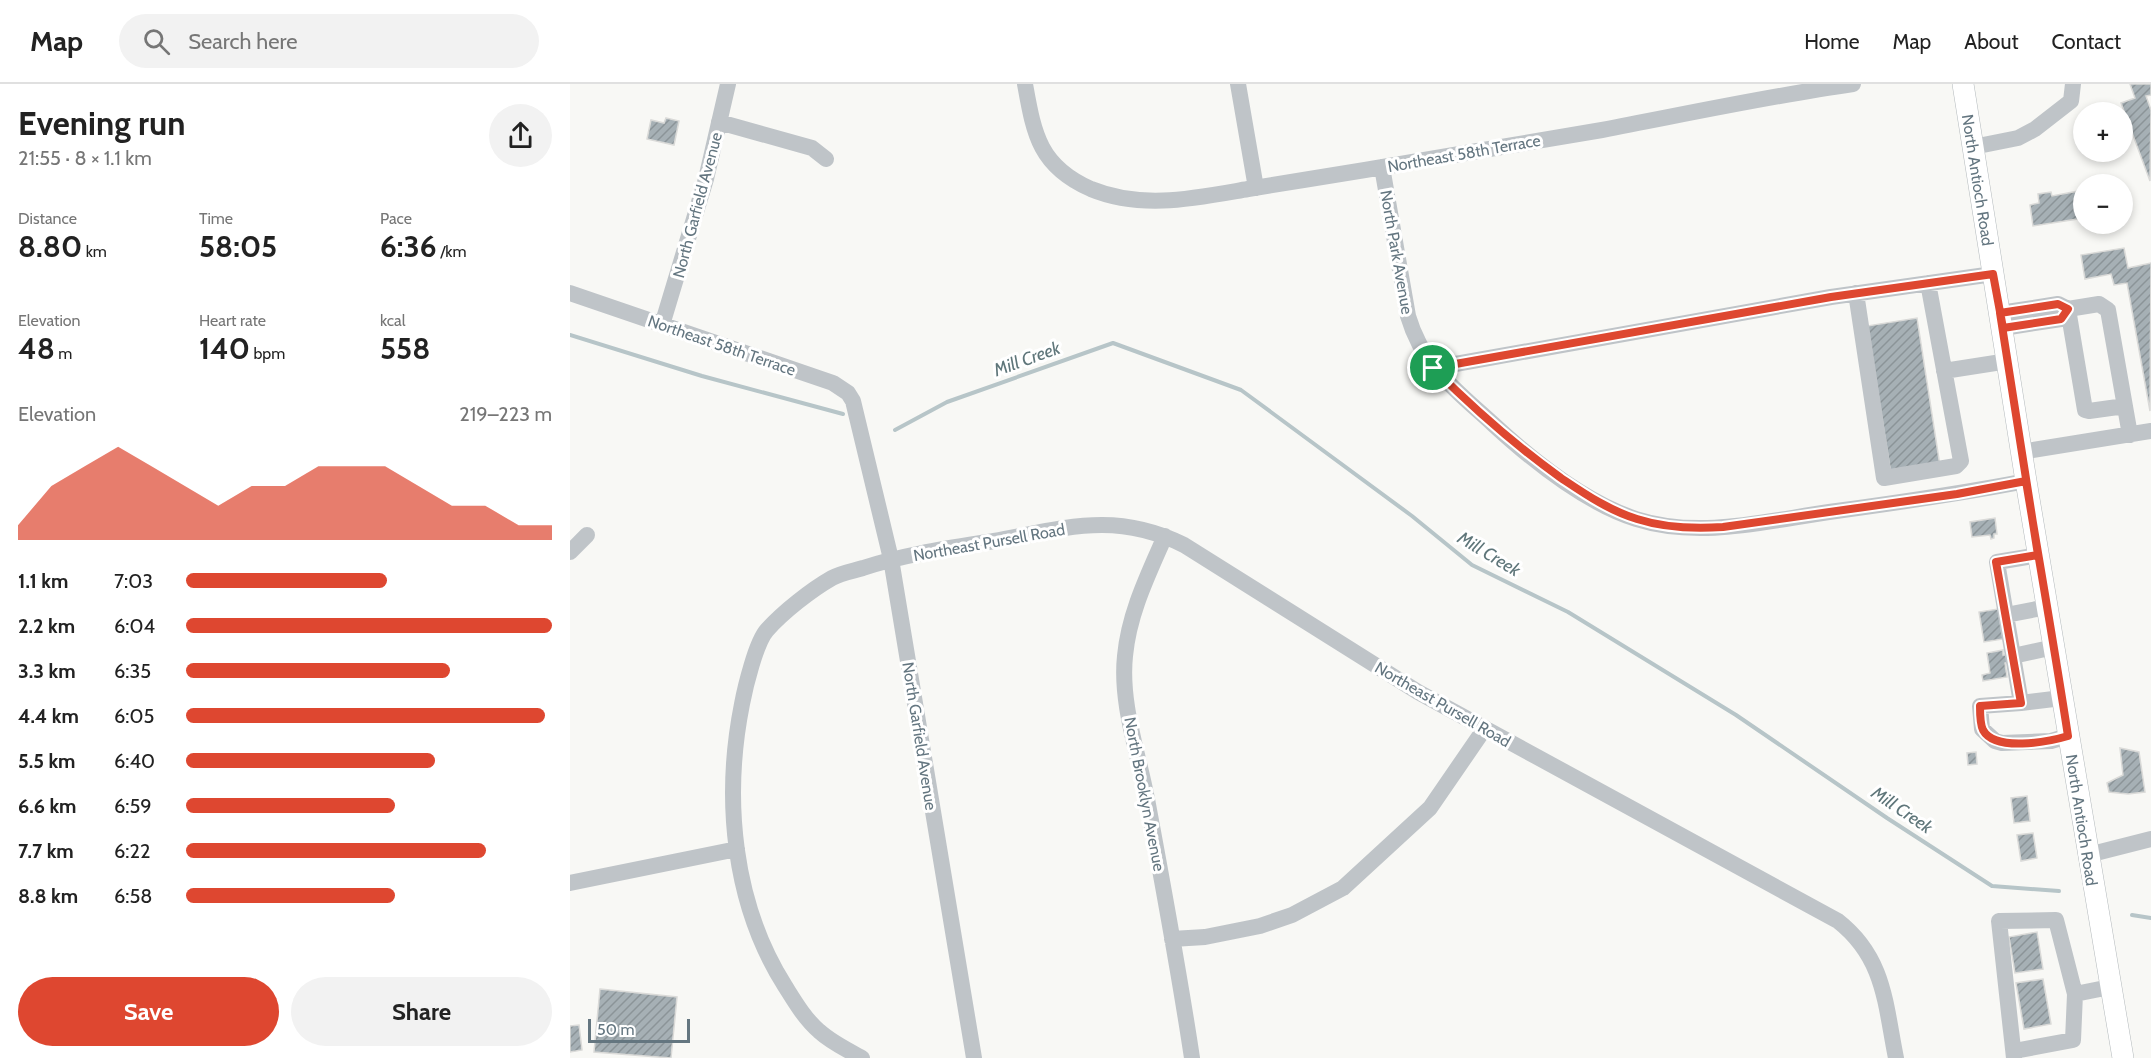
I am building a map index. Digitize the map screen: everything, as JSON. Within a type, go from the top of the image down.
[{"type":"main road","name":"North Antioch Road","points":[[1963,84],[2021,452],[2123,1058]]},
{"type":"street","name":"North Garfield Avenue","points":[[663,325],[686,252],[728,84]]},
{"type":"street","name":"Northeast 58th Terrace","points":[[1025,84],[1029,113],[1038,140],[1054,163],[1076,181],[1092,189],[1147,201],[1182,200],[1256,188],[1602,130],[1830,86],[1853,84]]},
{"type":"street","points":[[1238,84],[1256,188]]},
{"type":"street","points":[[1973,147],[2018,138],[2035,129],[2071,101],[2073,84]]},
{"type":"street","points":[[719,122],[812,148],[826,159]]},
{"type":"street","name":"North Park Avenue","points":[[1382,167],[1408,316],[1414,335],[1433,368],[1521,450],[1598,502],[1637,519],[1679,528],[1701,529],[1957,494],[2026,481]]},
{"type":"street","points":[[1433,368],[1856,293],[1993,274]]},
{"type":"street","points":[[1884,478],[1956,466],[1960,461],[1928,283]]},
{"type":"street","name":"Northeast 58th Terrace","points":[[570,293],[833,383],[848,393],[853,400],[857,416]]},
{"type":"street","points":[[1856,293],[1888,504]]},
{"type":"street","points":[[2001,321],[2061,319],[2068,309],[2099,304],[2108,310],[2130,435]]},
{"type":"street","points":[[2068,309],[2085,410],[2125,406]]},
{"type":"street","points":[[1944,371],[2007,361]]},
{"type":"street","name":"North Garfield Avenue","points":[[857,416],[891,559],[974,1058]]},
{"type":"street","points":[[2021,452],[2151,431]]},
{"type":"street","name":"Northeast Pursell Road","points":[[862,1058],[817,1030],[777,974],[762,944],[751,913],[737,849],[732,782],[736,733],[746,686],[765,632],[795,605],[833,577],[891,559],[1042,531],[1101,524],[1123,525],[1165,536],[1184,545],[1418,692],[1838,921],[1851,931],[1872,959],[1879,975],[1896,1058]]},
{"type":"street","points":[[570,552],[586,535]]},
{"type":"street","name":"North Brooklyn Avenue","points":[[1165,536],[1131,618],[1124,658],[1124,678],[1192,1058]]},
{"type":"street","points":[[2021,703],[1996,562],[2038,555]]},
{"type":"street","points":[[2006,615],[2047,607]]},
{"type":"street","points":[[2013,656],[2054,647]]},
{"type":"street","points":[[2062,698],[1980,706],[1982,729],[2002,743],[2051,741],[2068,736]]},
{"type":"street","points":[[1172,939],[1205,937],[1260,926],[1292,915],[1343,888],[1430,808],[1485,728]]},
{"type":"street","points":[[2088,855],[2151,839]]},
{"type":"street","points":[[570,884],[737,849]]},
{"type":"street","points":[[2056,920],[2074,994],[2073,1040],[2014,1054],[1999,921],[2056,920]]},
{"type":"street","points":[[2074,994],[2110,987]]},
{"type":"building","points":[[2130,84],[2151,84],[2151,95],[2146,96],[2151,110],[2150,181],[2133,135],[2133,102],[2124,102],[2135,98]]},
{"type":"building","points":[[666,118],[679,121],[674,145],[647,139],[651,120],[664,123]]},
{"type":"building","points":[[2051,192],[2052,196],[2073,192],[2073,220],[2033,226],[2030,205],[2039,203],[2038,194]]},
{"type":"building","points":[[2124,248],[2128,268],[2151,263],[2150,411],[2127,283],[2114,285],[2111,274],[2085,279],[2081,255]]},
{"type":"building","points":[[1917,318],[1940,466],[1891,474],[1867,326]]},
{"type":"building","points":[[1995,518],[1997,534],[1994,534],[1994,538],[1991,539],[1990,535],[1972,537],[1970,522]]},
{"type":"building","points":[[1998,609],[2003,639],[1984,642],[1979,612]]},
{"type":"building","points":[[2003,650],[2003,655],[2008,655],[2009,662],[2005,663],[2007,677],[1983,681],[1982,675],[1990,673],[1987,653]]},
{"type":"building","points":[[2120,748],[2139,752],[2145,792],[2128,794],[2109,792],[2107,783],[2123,775]]},
{"type":"building","points":[[1976,752],[1977,764],[1968,765],[1967,753]]},
{"type":"building","points":[[2027,796],[2030,821],[2014,823],[2011,798]]},
{"type":"building","points":[[2033,833],[2037,858],[2021,861],[2017,835]]},
{"type":"building","points":[[2037,932],[2043,969],[2015,973],[2009,937]]},
{"type":"building","points":[[2043,979],[2051,1024],[2024,1029],[2016,983]]},
{"type":"building","points":[[600,989],[677,997],[671,1058],[594,1052]]},
{"type":"building","points":[[579,1025],[582,1050],[570,1052],[570,1026]]},
{"type":"waterway","name":"Mill Creek","points":[[570,335],[702,376],[843,414]]},
{"type":"waterway","name":"Mill Creek","points":[[895,430],[947,402],[1113,343],[1241,390],[1412,516],[1472,565],[1568,612],[1736,715],[1992,886],[2059,891]]},
{"type":"waterway","name":"Mill Creek","points":[[2132,915],[2151,918]]},
{"type":"route","points":[[1433,368],[1521,450],[1598,502],[1617,512],[1658,525],[1701,529],[1723,527],[1957,494],[2026,481],[2068,736],[2051,741],[2002,743],[1995,741],[1982,729],[1980,706],[2021,703],[1996,562],[2038,555],[2026,481],[2000,313],[2058,304],[2068,309],[2061,319],[2003,328],[2000,313],[1993,274],[1831,297],[1433,368]]}]
